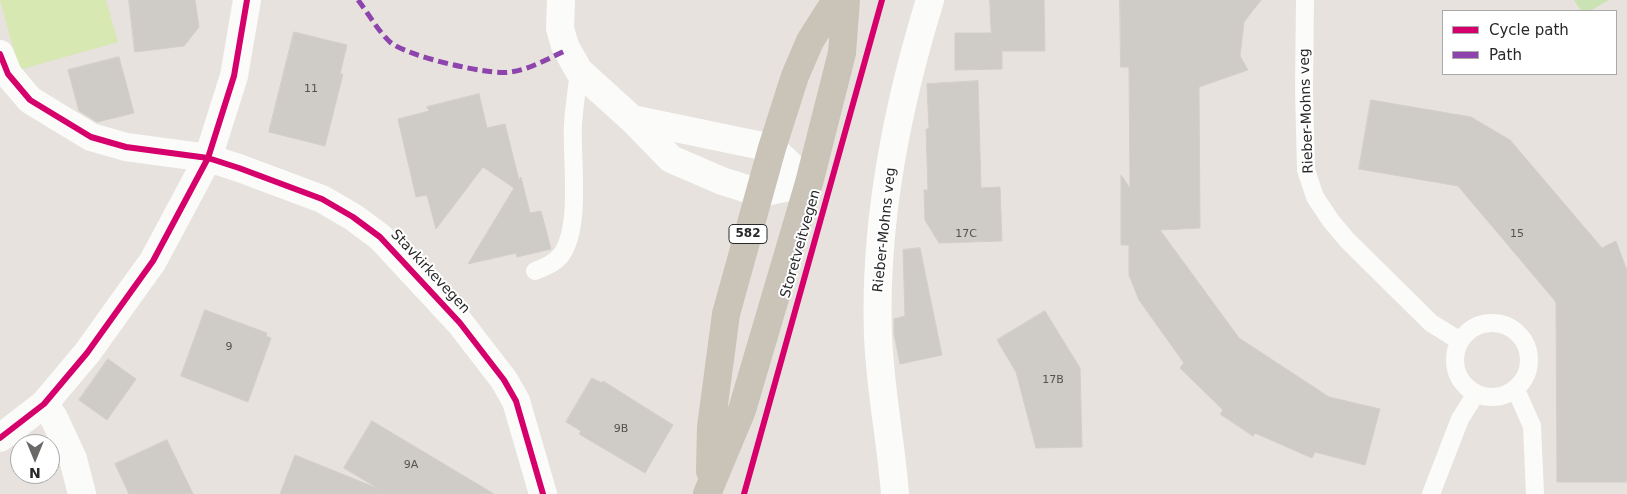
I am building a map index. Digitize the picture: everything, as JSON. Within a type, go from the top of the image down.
[{"type":"main road","name":"Storetveitvegen","points":[[709,488],[711,427],[726,314],[772,148],[796,76],[810,40],[836,0]]},
{"type":"main road","name":"Storetveitvegen","points":[[709,488],[742,410],[810,183],[842,53],[846,0]]},
{"type":"street","points":[[0,438],[44,404],[87,353],[153,261],[208,158],[234,76],[247,0]]},
{"type":"street","points":[[561,0],[559,9],[565,46],[579,71],[632,119],[671,159],[760,193],[810,183]]},
{"type":"street","name":"Rieber-Mohns veg","points":[[895,494],[891,447],[880,372],[878,334],[880,255],[896,135],[910,72],[930,0]]},
{"type":"street","name":"Stavkirkevegen","points":[[0,54],[8,74],[30,100],[91,137],[126,147],[208,158],[322,199],[353,217],[380,237],[460,322],[504,380],[516,401],[543,494]]},
{"type":"street","points":[[632,119],[772,148]]},
{"type":"street","name":"Storetveitvegen","points":[[772,148],[810,183]]},
{"type":"street","points":[[44,404],[73,459],[82,494]]},
{"type":"lane","name":"Rieber-Mohns veg","points":[[1305,0],[1304,90],[1306,170],[1315,197],[1331,221],[1354,247],[1431,322],[1460,341]]},
{"type":"lane","points":[[535,271],[550,265],[562,254],[570,231],[574,201],[573,126],[579,71]]},
{"type":"lane","points":[[1493,322],[1505,325],[1517,332],[1525,342],[1529,355],[1529,368],[1524,380],[1516,390],[1496,398],[1475,394],[1465,387],[1458,377],[1454,365],[1454,352],[1468,331],[1480,324],[1493,322]]},
{"type":"lane","points":[[1516,390],[1532,426],[1535,494]]},
{"type":"lane","points":[[1430,494],[1460,419],[1475,394]]},
{"type":"green space","points":[[0,0],[106,0],[118,42],[19,70]]},
{"type":"green space","points":[[1574,0],[1609,0],[1592,10],[1580,10]]},
{"type":"building","points":[[129,0],[195,0],[199,27],[184,46],[135,52]]},
{"type":"building","points":[[990,0],[1044,0],[1045,51],[1002,51],[1002,69],[955,70],[955,33],[991,33]]},
{"type":"building","points":[[1120,0],[1261,0],[1244,22],[1240,56],[1248,70],[1199,87],[1200,228],[1160,230],[1239,338],[1329,397],[1380,409],[1365,465],[1315,452],[1312,458],[1255,433],[1253,436],[1220,414],[1223,410],[1180,368],[1184,363],[1139,300],[1129,275],[1129,245],[1121,245],[1121,175],[1130,188],[1129,67],[1121,67]]},
{"type":"building","points":[[294,32],[347,45],[340,74],[343,74],[325,146],[269,132]]},
{"type":"building","points":[[119,57],[134,113],[97,122],[79,111],[68,70]]},
{"type":"building","points":[[978,81],[981,188],[1000,187],[1002,241],[939,243],[925,220],[924,190],[928,190],[926,129],[929,129],[927,84]]},
{"type":"building","points":[[479,94],[487,128],[505,124],[519,180],[521,177],[530,213],[541,211],[551,249],[517,257],[516,253],[468,264],[514,188],[483,167],[436,229],[427,195],[416,197],[398,119],[429,111],[427,107]]},
{"type":"building","points":[[1371,100],[1471,117],[1510,140],[1602,248],[1616,241],[1627,271],[1627,482],[1557,482],[1556,302],[1458,186],[1359,169]]},
{"type":"building","points":[[920,248],[942,355],[900,364],[894,334],[894,319],[905,316],[903,250]]},
{"type":"building","points":[[205,310],[267,333],[266,336],[271,338],[248,402],[181,376]]},
{"type":"building","points":[[1045,311],[1080,368],[1082,447],[1036,448],[1016,372],[997,340]]},
{"type":"building","points":[[108,359],[136,379],[107,420],[79,400]]},
{"type":"building","points":[[592,378],[602,383],[603,381],[673,425],[645,473],[579,434],[581,431],[566,422]]},
{"type":"building","points":[[372,421],[494,494],[280,494],[295,455],[379,489],[344,468]]},
{"type":"building","points":[[167,440],[193,494],[129,494],[115,464]]},
{"type":"marked path","points":[[358,0],[390,42],[413,53],[449,64],[485,71],[511,72],[533,66],[567,50]]},
{"type":"cycle path","points":[[0,438],[44,404],[87,353],[153,261],[208,158],[234,76],[247,0]]},
{"type":"cycle path","points":[[744,494],[882,0]]},
{"type":"cycle path","points":[[0,54],[8,74],[30,100],[91,137],[126,147],[208,158],[239,168],[322,199],[353,217],[380,237],[460,323],[504,380],[516,401],[543,494]]}]
